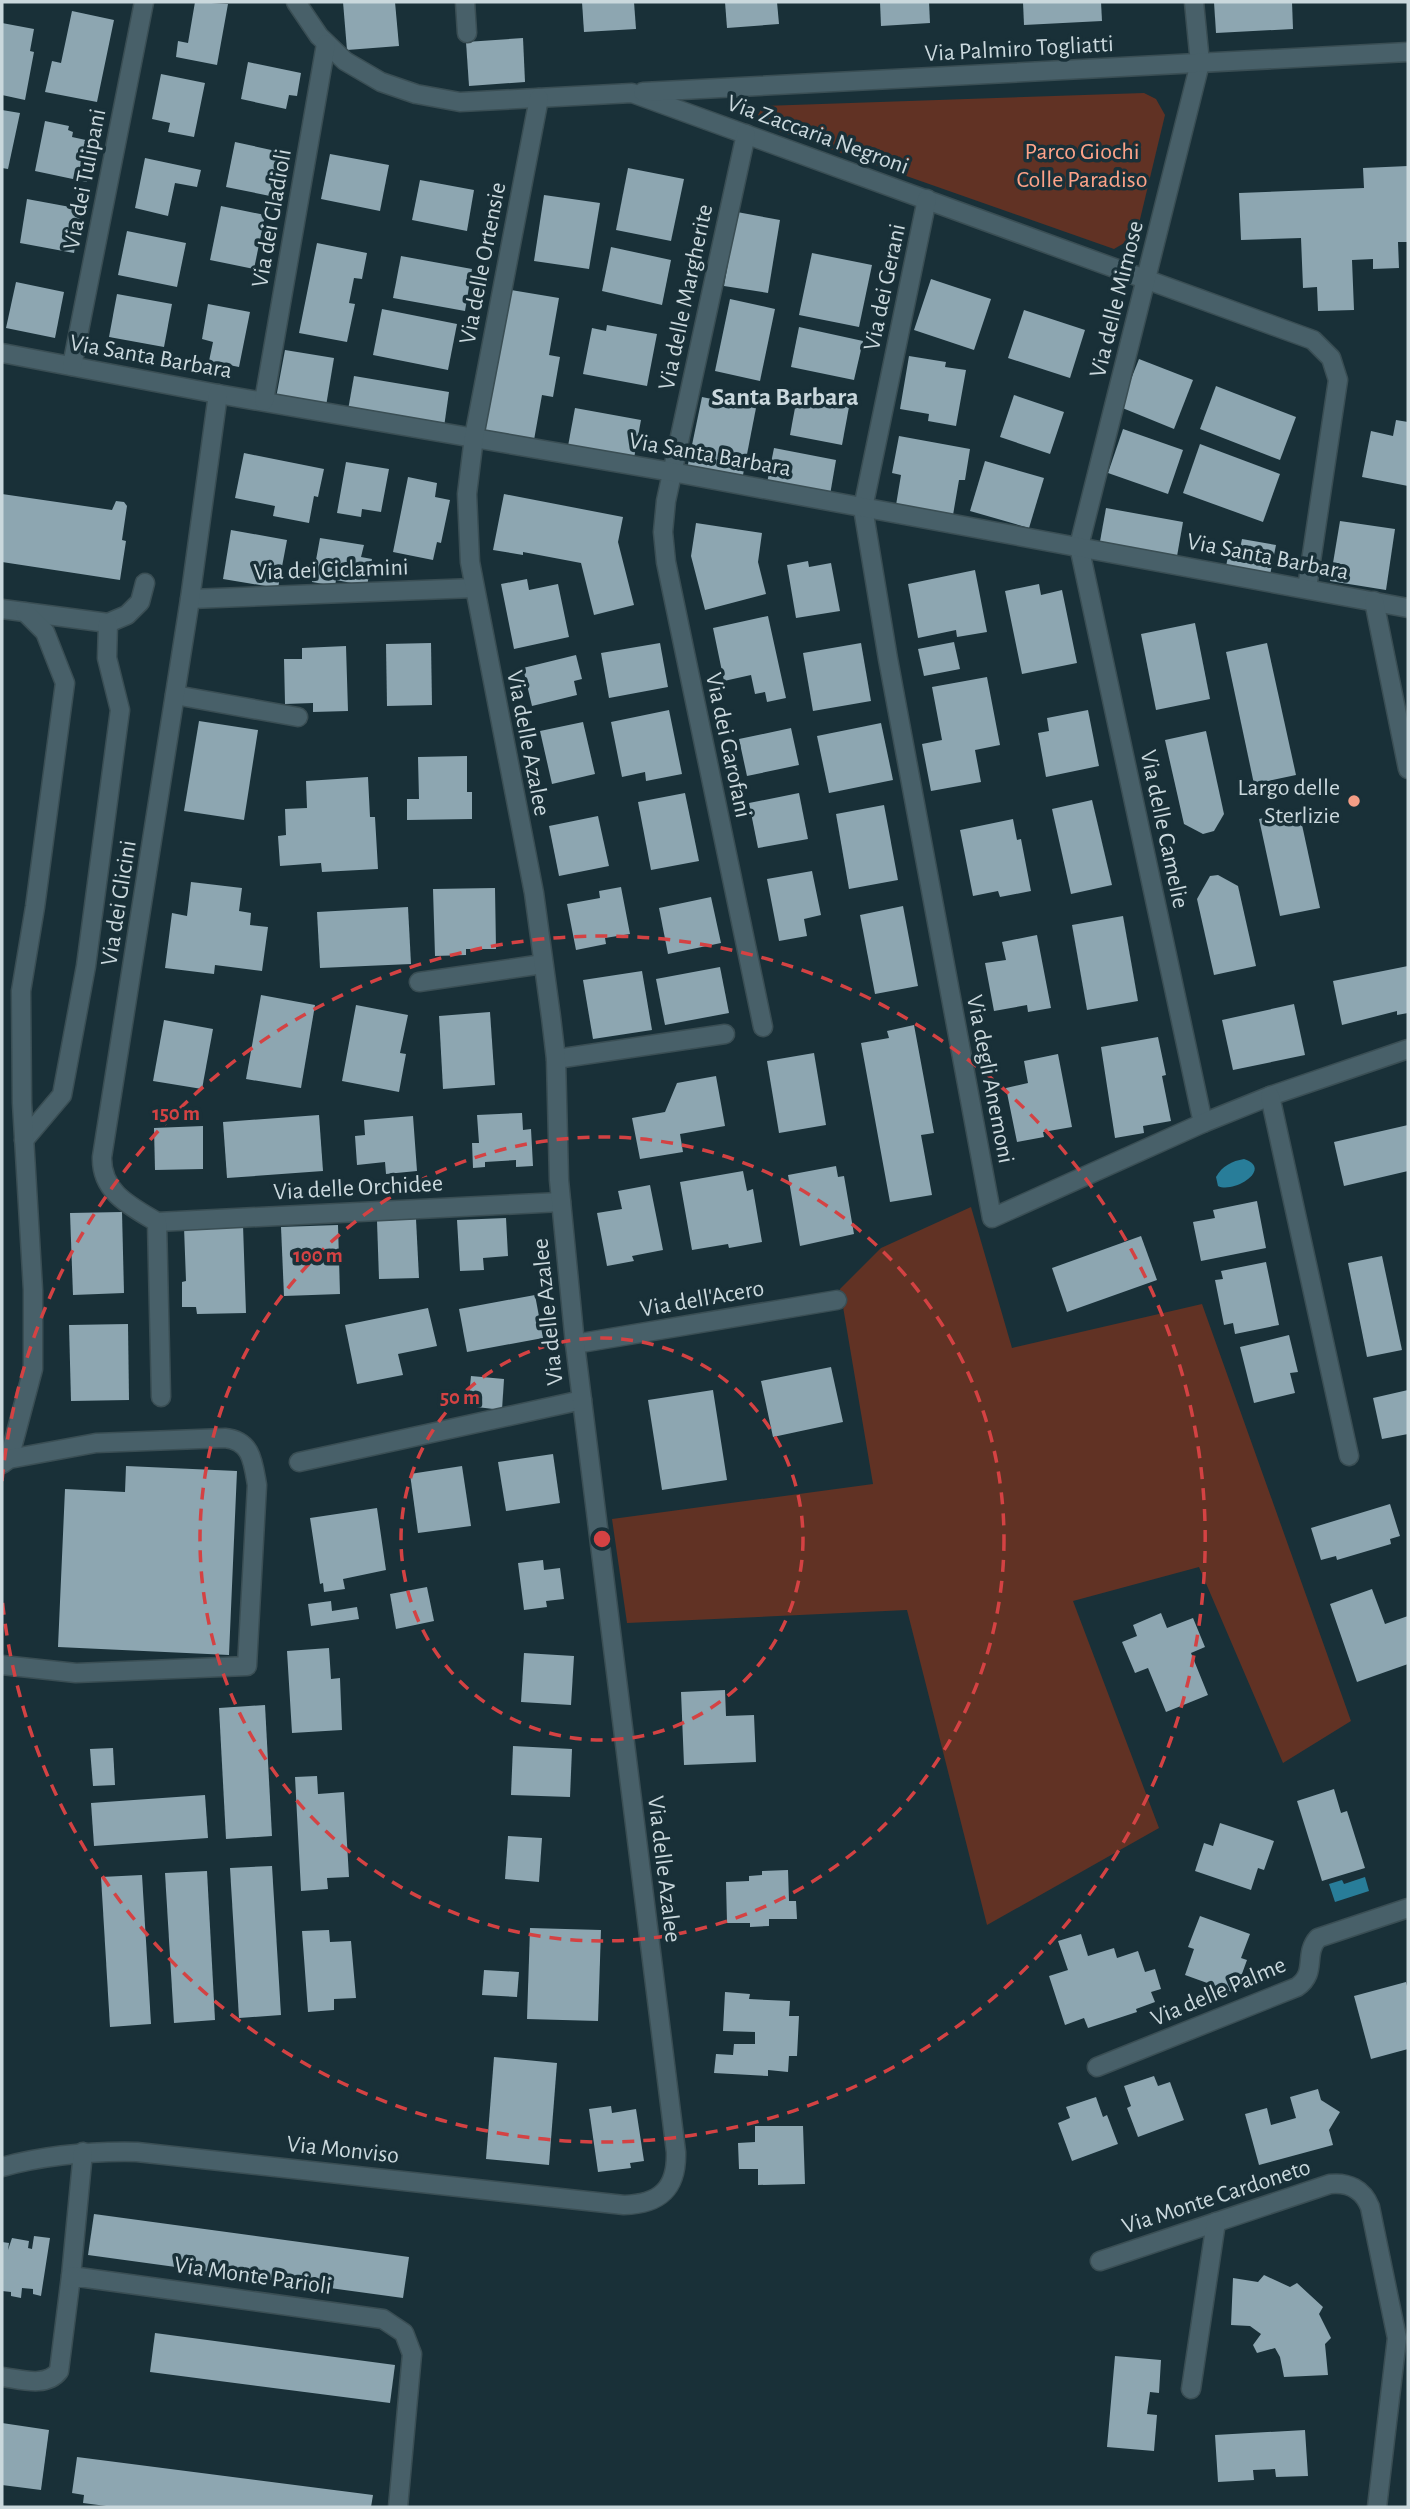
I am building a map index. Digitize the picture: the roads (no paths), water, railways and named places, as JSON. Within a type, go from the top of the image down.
[{"type":"street","name":"Via dei Tulipani","points":[[72,366],[144,2]]},
{"type":"street","name":"Via Zaccaria Negroni","points":[[296,2],[326,44],[345,61],[365,74],[400,89],[432,99],[460,102],[632,93],[1304,335],[1323,348],[1331,358],[1338,380],[1307,589]]},
{"type":"street","points":[[465,2],[467,33]]},
{"type":"street","name":"Via delle Mimose","points":[[1079,546],[1199,63],[1194,2]]},
{"type":"street","name":"Via dei Gladioli","points":[[264,401],[326,44]]},
{"type":"street","name":"Via Palmiro Togliatti","points":[[632,93],[1408,52]]},
{"type":"street","name":"Via delle Ortensie","points":[[474,437],[539,98]]},
{"type":"street","name":"Via delle Margherite","points":[[672,472],[746,134]]},
{"type":"street","name":"Via dei Gerani","points":[[863,508],[927,199]]},
{"type":"street","name":"Via Santa Barbara","points":[[2,353],[218,394],[672,472],[1408,608]]},
{"type":"street","name":"Via dei Glicini","points":[[157,1222],[127,1204],[113,1191],[103,1175],[102,1157],[190,599],[218,394]]},
{"type":"street","name":"Via delle Azalee","points":[[474,437],[467,494],[467,532],[474,588],[534,893],[556,1059],[561,1202],[575,1344],[676,2152],[672,2183]]},
{"type":"street","name":"Via dei Garofani","points":[[672,472],[663,521],[666,562],[763,1027]]},
{"type":"street","name":"Via degli Anemoni","points":[[863,508],[890,673],[992,1217],[1203,1123],[1270,1096],[1408,1049]]},
{"type":"street","name":"Via delle Camelie","points":[[1079,546],[1203,1123]]},
{"type":"street","points":[[2,609],[108,623],[127,615],[140,602],[145,583]]},
{"type":"street","name":"Via dei Ciclamini","points":[[190,599],[474,588]]},
{"type":"street","points":[[1374,601],[1408,769]]},
{"type":"street","points":[[2,1665],[76,1673],[247,1666],[257,1485],[253,1459],[247,1447],[235,1439],[225,1438],[96,1443],[6,1462],[33,1369],[33,1290],[24,1140],[21,991],[65,683],[45,632],[26,612]]},
{"type":"street","points":[[24,1140],[62,1095],[86,966],[120,710],[107,657],[108,623]]},
{"type":"street","points":[[175,695],[298,717]]},
{"type":"street","points":[[419,982],[543,964]]},
{"type":"street","points":[[556,1059],[725,1034]]},
{"type":"street","points":[[1270,1096],[1349,1456]]},
{"type":"street","name":"Via delle Orchidee","points":[[157,1222],[561,1202]]},
{"type":"street","points":[[157,1222],[161,1397]]},
{"type":"street","name":"Via dell'Acero","points":[[575,1344],[837,1300]]},
{"type":"street","points":[[299,1462],[582,1400]]},
{"type":"street","name":"Via delle Palme","points":[[1097,2067],[1297,1987],[1308,1975],[1310,1953],[1318,1938],[1408,1908]]},
{"type":"street","points":[[2,2377],[40,2381],[55,2376],[59,2371],[83,2152]]},
{"type":"street","name":"Via Monviso","points":[[2,2167],[39,2158],[83,2152],[151,2153],[624,2205],[647,2203],[662,2194],[672,2183]]},
{"type":"street","name":"Via Monte Cardoneto","points":[[1100,2261],[1330,2184],[1345,2184],[1362,2193],[1370,2207],[1403,2336],[1377,2507]]},
{"type":"street","points":[[1192,2389],[1216,2222]]},
{"type":"street","name":"Via Monte Parioli","points":[[71,2276],[372,2316],[397,2327],[408,2339],[412,2354],[398,2507]]},
{"type":"water","points":[[1244,1159],[1252,1163],[1255,1169],[1253,1174],[1233,1187],[1218,1186],[1216,1177],[1221,1170]]},
{"type":"water","points":[[1365,1877],[1369,1891],[1335,1902],[1329,1884],[1342,1880],[1344,1884]]},
{"type":"place","name":"Largo delle Sterlizie","points":[[1354,801]]},
{"type":"district","name":"Santa Barbara","points":[[785,396]]},
{"type":"park label","name":"Parco Giochi Colle Paradiso","points":[[1082,165]]}]
